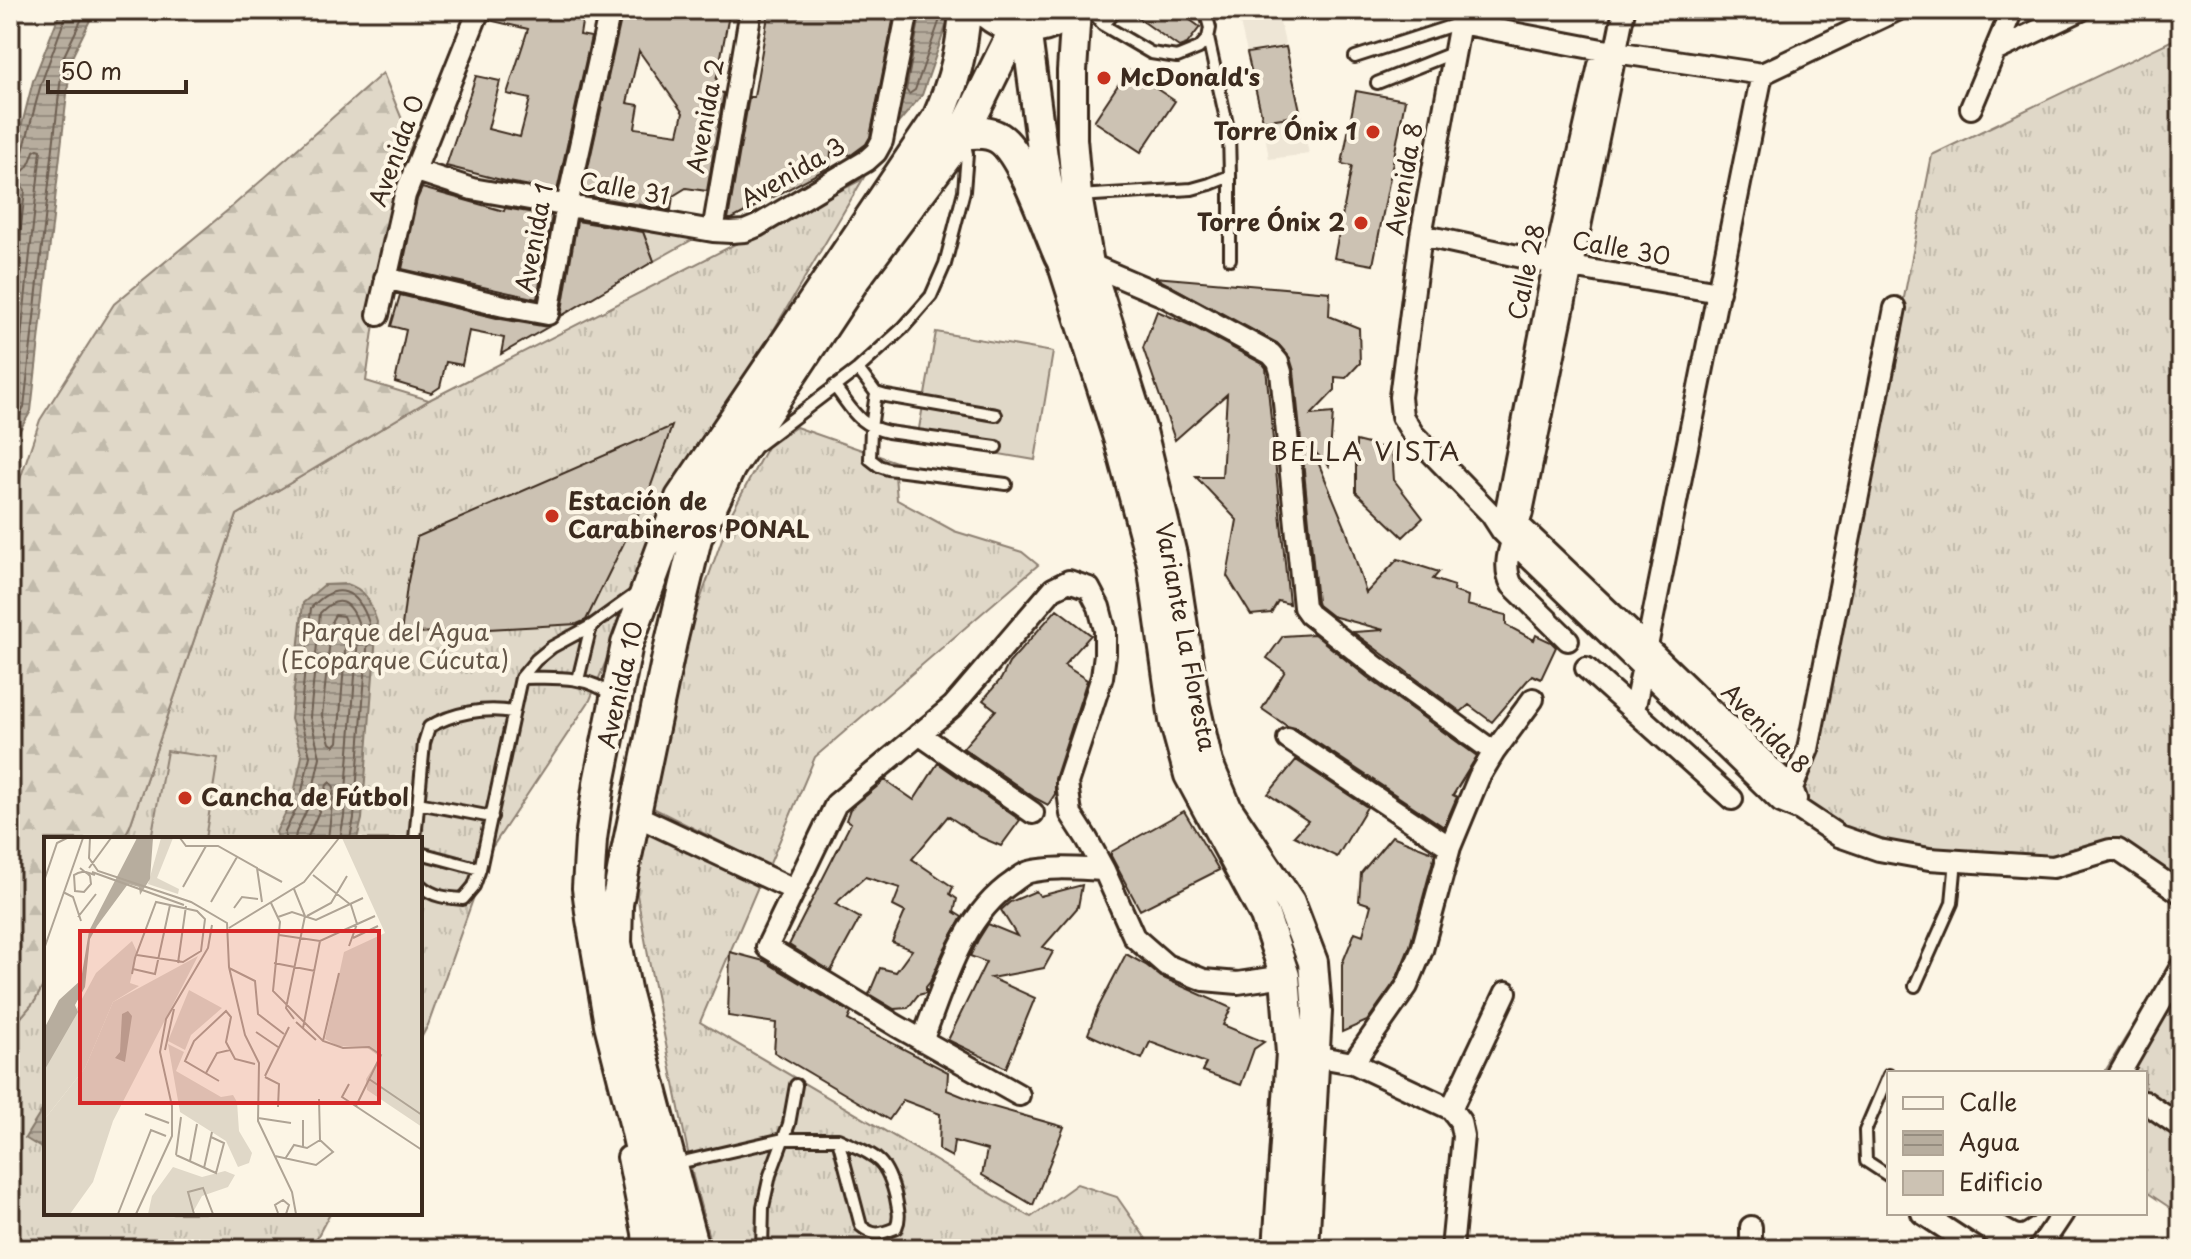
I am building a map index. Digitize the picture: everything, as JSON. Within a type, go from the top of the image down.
[{"type":"main road","name":"Avenida 10","points":[[663,1249],[610,1024],[588,888],[599,783],[627,644],[681,498],[733,447],[855,278],[903,192],[952,86],[963,41],[965,10]]},
{"type":"main road","points":[[984,10],[996,20],[1021,28],[1052,24],[1074,10]]},
{"type":"main road","name":"Variante La Floresta","points":[[1074,10],[1072,139],[1077,196],[1075,260],[1142,431],[1169,541],[1195,705],[1208,763],[1227,808],[1290,902],[1313,962],[1317,1012],[1303,1054],[1278,1249]]},
{"type":"main road","name":"Avenida 10","points":[[903,192],[963,134],[1021,28]]},
{"type":"main road","name":"Variante La Floresta","points":[[1021,28],[1043,157],[1075,260],[1152,564],[1174,720],[1189,775],[1265,916],[1285,976],[1303,1054],[1304,1249]]},
{"type":"main road","points":[[963,134],[979,132],[999,138],[1013,151],[1075,260]]},
{"type":"main road","name":"Avenida 10","points":[[693,1249],[626,994],[616,943],[617,904],[671,642],[696,538],[733,447]]},
{"type":"street","name":"Avenida 0","points":[[378,315],[405,195],[479,10]]},
{"type":"street","name":"Avenida 1","points":[[385,278],[548,314],[567,205],[610,10]]},
{"type":"street","name":"Avenida 2","points":[[722,232],[751,10]]},
{"type":"street","name":"Avenida 3","points":[[722,232],[745,231],[757,226],[876,152],[882,141],[908,10]]},
{"type":"street","name":"Calle 28","points":[[1609,50],[1610,10]]},
{"type":"street","name":"Calle 28","points":[[1568,640],[1512,585],[1507,576],[1506,526],[1609,50],[1624,10]]},
{"type":"street","points":[[1460,16],[1609,50],[1762,74],[1897,10]]},
{"type":"street","points":[[1971,108],[2012,10]]},
{"type":"street","points":[[1995,51],[2081,10]]},
{"type":"street","name":"Avenida 8","points":[[1460,16],[1421,235],[1400,397],[1402,416],[1413,434],[1506,526],[1646,646],[1791,800],[1839,836],[1879,850],[1929,859],[2053,867],[2118,850],[2181,893]]},
{"type":"street","points":[[1634,711],[1762,74]]},
{"type":"street","name":"Calle 31","points":[[414,170],[472,189],[722,232]]},
{"type":"street","name":"Calle 30","points":[[1421,235],[1562,265],[1719,292]]},
{"type":"street","points":[[1075,260],[1164,296],[1271,354],[1278,362],[1304,607],[1375,666],[1494,752]]},
{"type":"street","points":[[1506,526],[1641,667],[1791,800],[1808,749],[1895,308]]},
{"type":"street","points":[[1019,1095],[922,1041],[767,947],[836,804],[953,706],[1053,589],[1069,581],[1089,588],[1099,607],[1105,630],[1105,654],[1098,690],[1067,783],[1071,814],[1104,870],[1134,937],[1166,965],[1204,980],[1238,983],[1285,976]]},
{"type":"street","points":[[1586,668],[1732,799]]},
{"type":"street","points":[[1353,1063],[1407,986],[1422,950],[1450,847],[1479,777],[1533,699]]},
{"type":"street","points":[[919,734],[1033,813]]},
{"type":"street","points":[[1288,739],[1450,847]]},
{"type":"street","points":[[635,815],[794,890]]},
{"type":"street","points":[[922,1041],[958,951],[979,914],[1000,891],[1026,873],[1058,868],[1104,870]]},
{"type":"street","points":[[2121,1071],[2181,967]]},
{"type":"street","points":[[1451,1109],[1506,992]]},
{"type":"street","points":[[1303,1054],[1353,1063],[1451,1109],[1460,1121],[1463,1136],[1452,1249]]},
{"type":"street","points":[[2147,1103],[2181,1127]]},
{"type":"street","points":[[635,1123],[626,1146],[644,1249]]},
{"type":"street","points":[[1925,1215],[1977,1249]]},
{"type":"street","points":[[2039,1249],[2062,1215]]},
{"type":"street","points":[[1751,1227],[1751,1249]]},
{"type":"lane","points":[[1091,10],[1103,25],[1151,53],[1177,57],[1199,48],[1208,38]]},
{"type":"lane","points":[[1103,25],[1117,10]]},
{"type":"lane","points":[[1204,12],[1210,28],[1208,38],[1229,133],[1230,259]]},
{"type":"lane","points":[[1355,57],[1460,16]]},
{"type":"lane","points":[[1377,83],[1455,52]]},
{"type":"lane","points":[[733,447],[858,369],[903,328],[931,296],[945,264],[964,191],[967,154],[963,134]]},
{"type":"lane","points":[[1077,196],[1192,189],[1230,176]]},
{"type":"lane","points":[[858,369],[876,393],[996,415]]},
{"type":"lane","points":[[834,386],[858,418],[871,428],[996,447]]},
{"type":"lane","points":[[876,393],[870,459],[879,466],[1006,484]]},
{"type":"lane","points":[[422,887],[444,898],[463,899],[474,886],[521,678],[552,647],[591,626],[648,586]]},
{"type":"lane","points":[[578,680],[591,626]]},
{"type":"lane","points":[[521,678],[578,680],[598,685],[616,698]]},
{"type":"lane","points":[[415,837],[424,743],[429,727],[445,718],[480,711],[513,712]]},
{"type":"lane","points":[[418,803],[492,817]]},
{"type":"lane","points":[[422,854],[480,869]]},
{"type":"lane","points":[[1915,986],[1952,903],[1956,860]]},
{"type":"lane","points":[[1887,1080],[1865,1131],[1866,1161],[1887,1175]]},
{"type":"lane","points":[[762,1249],[763,1207],[770,1175],[789,1124],[796,1085]]},
{"type":"lane","points":[[672,1164],[783,1139],[838,1139],[885,1165],[900,1218],[896,1228],[884,1233],[869,1233],[861,1226],[838,1139]]},
{"type":"shaded area","points":[[1277,10],[1286,47],[1247,53],[1238,14]]},
{"type":"shaded area","points":[[1301,115],[1309,154],[1269,159],[1263,121]]},
{"type":"green space","points":[[2181,36],[2181,906],[2093,846],[2050,857],[1944,849],[1891,841],[1846,827],[1824,816],[1798,792],[1814,756],[1932,155]]},
{"type":"green space","points":[[383,73],[415,151],[381,273],[366,381],[429,400],[237,515],[124,837],[44,837],[44,984],[35,1001],[10,1030],[10,509],[40,420],[114,304],[228,210]]},
{"type":"green space","name":"Parque del Agua (Ecoparque Cúcuta)","points":[[863,179],[671,504],[590,700],[491,849],[422,1036],[422,837],[124,837],[237,515],[429,400]]},
{"type":"green space","points":[[642,229],[704,233],[654,261]]},
{"type":"green space","points":[[936,332],[1053,352],[1035,460],[917,440]]},
{"type":"green space","points":[[796,427],[902,464],[895,475],[897,500],[954,531],[1022,552],[1038,565],[815,757],[769,866],[643,803],[666,695],[731,514],[767,447]]},
{"type":"green space","name":"Cancha de Fútbol","points":[[167,751],[218,758],[205,837],[151,837]]},
{"type":"green space","points":[[642,827],[760,882],[700,1022],[1031,1217],[1077,1184],[1117,1197],[1153,1249],[712,1249],[693,1177],[634,878]]},
{"type":"green space","points":[[2181,947],[2181,1215],[2147,1192],[2147,1071],[2105,1071]]},
{"type":"green space","points":[[44,984],[44,1215],[329,1215],[311,1249],[10,1249],[10,1030],[35,1001]]},
{"type":"water","points":[[61,10],[95,10],[71,59],[31,411],[10,447],[10,209],[14,156],[33,81]]},
{"type":"water","points":[[914,10],[948,10],[947,23],[922,95],[889,134]]},
{"type":"water","points":[[347,584],[354,587],[370,603],[377,622],[362,819],[358,837],[277,837],[276,832],[293,798],[302,756],[291,719],[303,603],[324,585]]},
{"type":"water","points":[[44,1107],[44,1150],[25,1138]]},
{"type":"building","points":[[492,10],[516,10],[544,19],[547,10],[584,10],[580,35],[591,37],[557,191],[446,166],[476,76],[500,81],[488,129],[520,137],[530,99],[507,94],[528,29],[489,20]]},
{"type":"building","points":[[623,10],[669,16],[672,10],[730,10],[714,92],[724,93],[707,191],[686,188],[673,196],[671,210],[582,195]],"holes":[[[639,51],[683,113],[678,134],[635,128],[639,105],[627,103]]]},
{"type":"building","points":[[769,10],[895,11],[870,137],[866,144],[851,155],[831,152],[830,167],[728,219],[749,97],[754,97]]},
{"type":"building","points":[[1127,10],[1176,10],[1200,27],[1187,44],[1179,47]]},
{"type":"building","points":[[1286,47],[1301,115],[1263,121],[1247,53]]},
{"type":"building","points":[[1128,70],[1175,101],[1141,152],[1094,121]]},
{"type":"building","points":[[1356,91],[1405,100],[1373,265],[1334,258],[1352,166],[1342,164]]},
{"type":"building","points":[[422,188],[504,211],[505,208],[552,216],[537,299],[402,269]]},
{"type":"building","points":[[577,221],[643,232],[654,261],[561,316]]},
{"type":"building","points":[[1154,277],[1330,292],[1329,316],[1359,328],[1360,363],[1346,378],[1335,377],[1335,390],[1311,415],[1333,413],[1329,466],[1313,450],[1346,529],[1366,593],[1398,559],[1439,572],[1433,579],[1454,586],[1453,591],[1468,596],[1467,605],[1506,615],[1506,625],[1534,640],[1536,635],[1556,647],[1541,679],[1532,675],[1492,722],[1469,705],[1461,712],[1353,632],[1384,630],[1332,616],[1318,605],[1294,371],[1290,358],[1277,343]]},
{"type":"building","points":[[400,295],[548,327],[501,354],[504,338],[469,331],[462,365],[446,362],[440,387],[431,393],[395,382],[406,330],[391,326]]},
{"type":"building","points":[[1157,311],[1192,326],[1266,368],[1289,604],[1278,601],[1271,613],[1251,615],[1227,576],[1237,520],[1196,477],[1222,477],[1227,394],[1175,440],[1143,348]]},
{"type":"building","name":"Estación de Carabineros PONAL","points":[[672,426],[648,494],[586,620],[577,624],[401,634],[417,537]]},
{"type":"building","points":[[1356,441],[1392,450],[1394,480],[1423,518],[1403,537],[1356,492]]},
{"type":"building","points":[[1057,609],[1091,635],[1064,665],[1087,680],[1055,779],[1055,794],[1048,805],[963,748],[996,710],[983,700],[1001,679],[1009,663]]},
{"type":"building","points":[[1314,634],[1367,677],[1477,756],[1453,795],[1457,797],[1444,827],[1262,709],[1285,671],[1267,658],[1283,636]]},
{"type":"building","points":[[1296,760],[1367,807],[1337,857],[1294,836],[1308,821],[1268,794]]},
{"type":"building","points":[[938,763],[1020,820],[1001,846],[980,837],[948,816],[912,859],[953,887],[950,894],[957,899],[954,912],[962,917],[926,987],[926,993],[918,995],[908,1008],[894,1009],[869,994],[880,968],[896,972],[912,950],[892,942],[905,912],[893,906],[900,888],[865,877],[835,904],[860,918],[831,971],[789,945],[851,823],[846,820],[850,809],[885,780],[914,800]]},
{"type":"building","points":[[1184,811],[1219,870],[1140,910],[1111,852]]},
{"type":"building","points":[[1392,836],[1435,853],[1410,946],[1396,980],[1367,1021],[1342,1032],[1342,964],[1355,932],[1363,935],[1371,905],[1359,901],[1361,873]]},
{"type":"building","points":[[1082,885],[1078,907],[1043,947],[1053,952],[1044,968],[991,978],[1035,998],[1006,1068],[948,1040],[986,962],[970,956],[988,924],[1017,936],[1001,910],[1010,902],[1036,891],[1040,896]]},
{"type":"building","points":[[730,952],[764,961],[851,1013],[848,1020],[948,1072],[947,1090],[979,1103],[1064,1127],[1033,1205],[982,1175],[987,1150],[954,1141],[952,1157],[939,1150],[940,1114],[903,1100],[889,1120],[774,1052],[776,1023],[728,1016]]},
{"type":"building","points":[[1126,954],[1161,977],[1231,1008],[1223,1025],[1264,1042],[1254,1049],[1241,1085],[1202,1071],[1206,1063],[1150,1042],[1142,1059],[1088,1034]]},
{"type":"place","name":"McDonald's","points":[[1104,78]]},
{"type":"place","name":"Torre Ónix 1","points":[[1373,132]]},
{"type":"place","name":"Torre Ónix 2","points":[[1361,223]]},
{"type":"place","name":"Estación de Carabineros PONAL","points":[[552,516]]},
{"type":"place","name":"Cancha de Fútbol","points":[[185,798]]},
{"type":"district","name":"BELLA VISTA","points":[[1366,452]]}]
